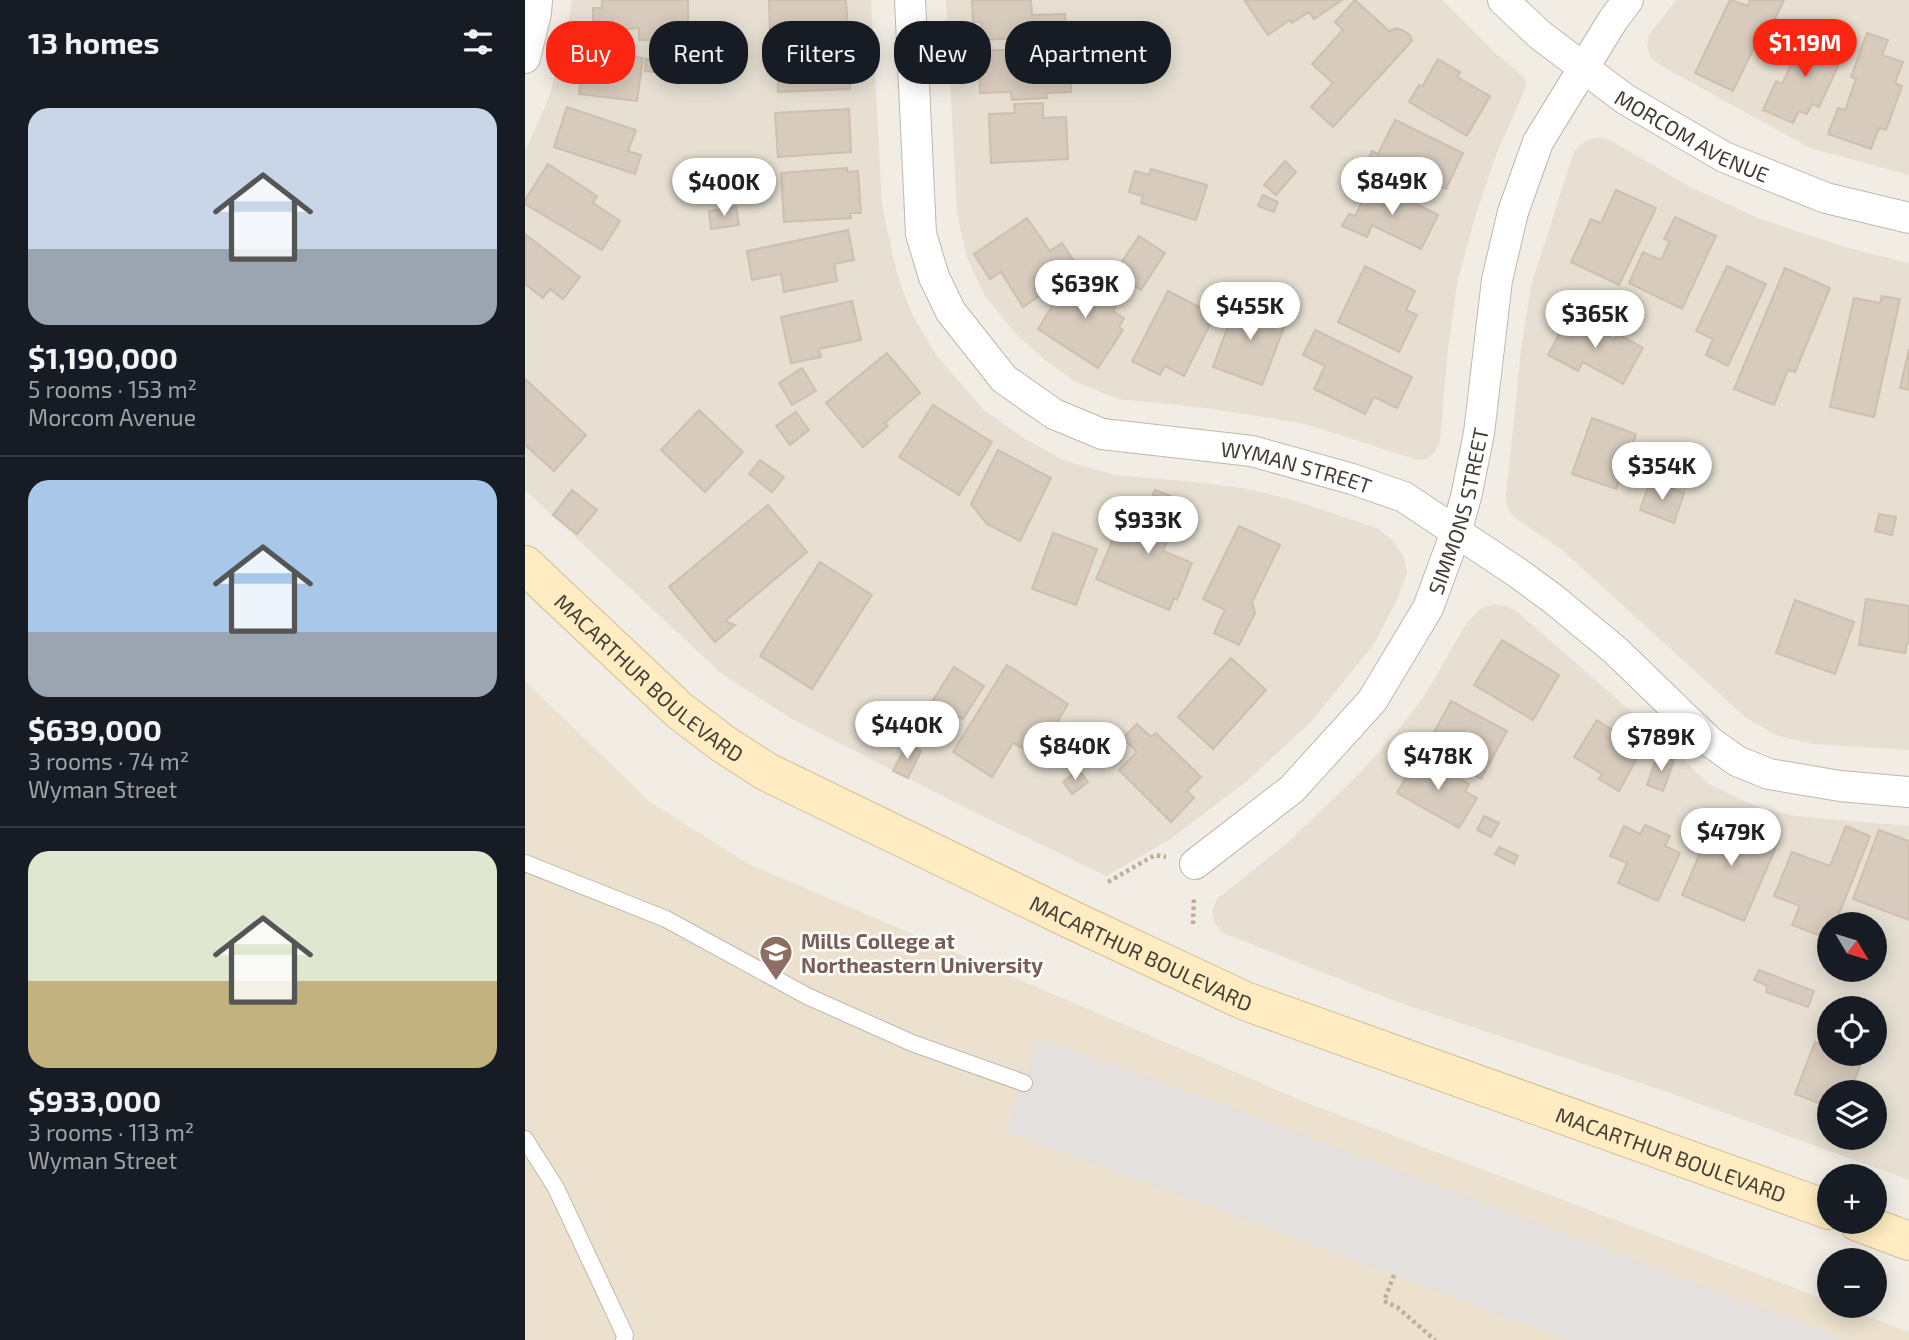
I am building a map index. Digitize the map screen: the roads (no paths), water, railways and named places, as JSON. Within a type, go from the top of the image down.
[{"type":"main road","name":"MACARTHUR BOULEVARD","points":[[525,565],[680,711],[725,746],[767,772],[1245,1001],[1817,1206]]},
{"type":"main road","points":[[1887,1233],[1909,1241]]},
{"type":"street","points":[[525,58],[537,0]]},
{"type":"street","name":"WYMAN STREET","points":[[910,0],[921,234],[933,277],[951,313],[1004,379],[1054,414],[1102,434],[1252,451],[1339,475],[1404,497],[1515,571],[1563,607],[1615,650],[1709,741],[1737,761],[1769,775],[1840,786],[1909,792]]},
{"type":"street","name":"MORCOM AVENUE","points":[[1503,0],[1540,35],[1625,99],[1724,157],[1826,198],[1909,218]]},
{"type":"street","name":"SIMMONS STREET","points":[[1195,864],[1292,789],[1372,701],[1428,608],[1466,497],[1479,433],[1497,280],[1513,212],[1538,142],[1628,0]]},
{"type":"lane","points":[[525,863],[666,919],[807,996],[912,1043],[1024,1083]]},
{"type":"lane","points":[[525,1139],[556,1188],[625,1335],[624,1340]]},
{"type":"place","name":"Mills College at Northeastern University","points":[[776,982]]}]
